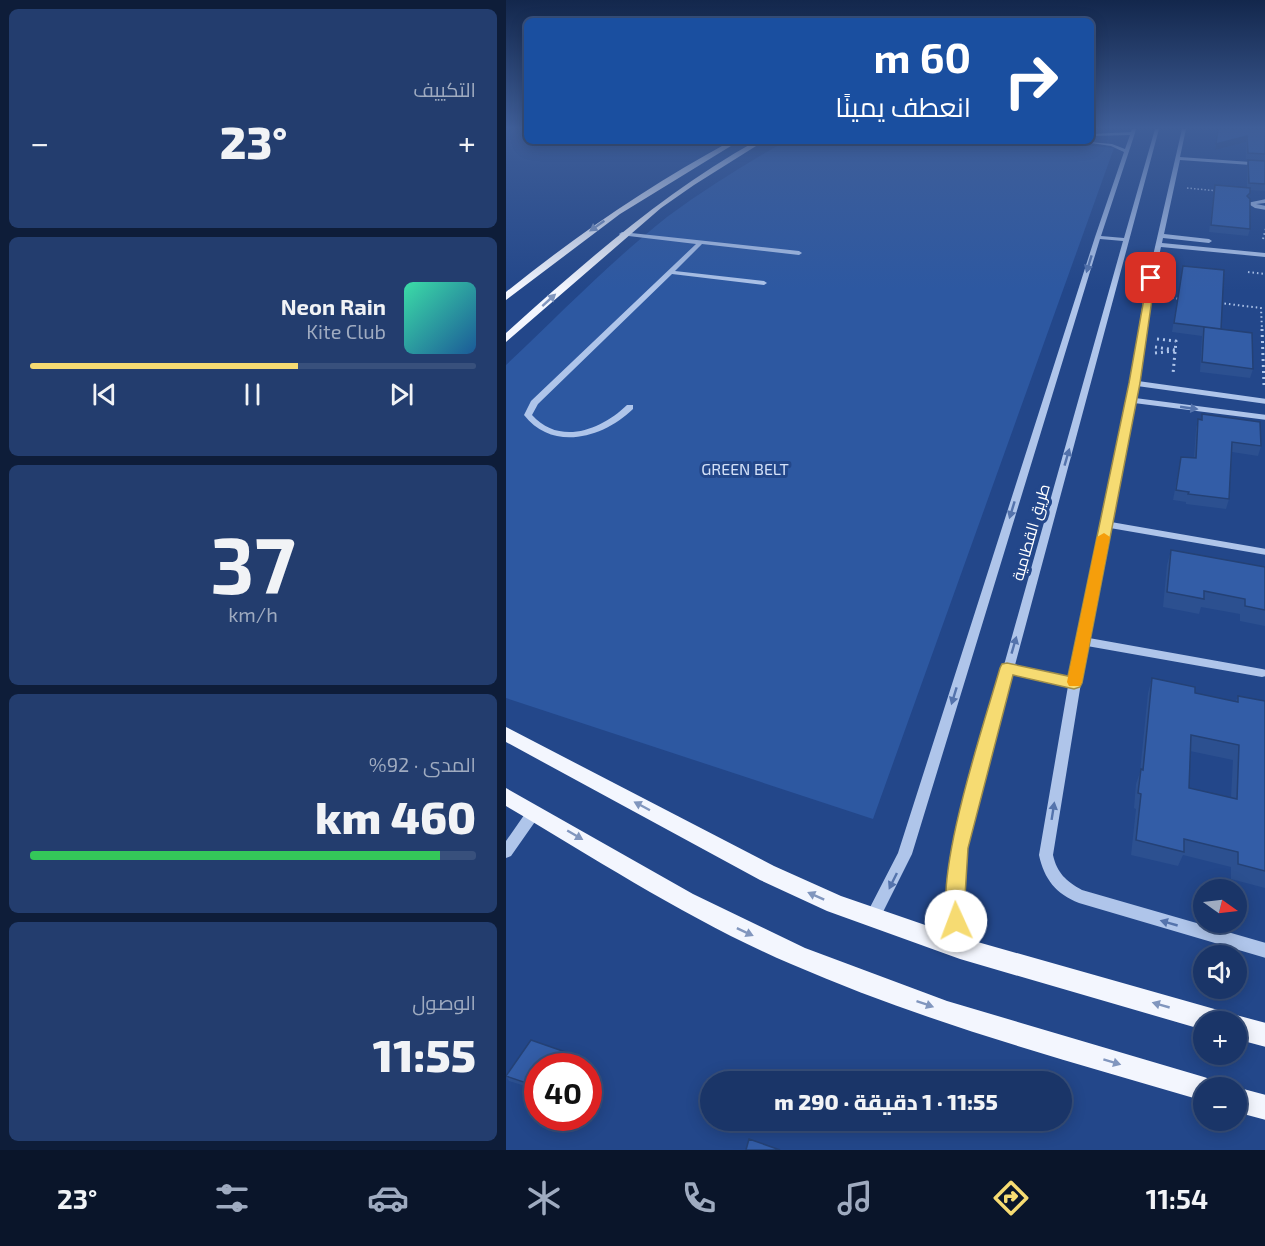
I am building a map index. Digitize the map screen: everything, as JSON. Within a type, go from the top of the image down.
[{"type":"main road","points":[[506,297],[594,228],[664,183]]},
{"type":"main road","points":[[506,339],[622,234],[662,202],[693,183]]},
{"type":"main road","points":[[506,734],[767,873],[872,919],[960,948],[1193,1015]]},
{"type":"main road","points":[[506,796],[727,923],[797,956],[873,986],[954,1014],[1193,1086]]},
{"type":"main road","points":[[1247,1030],[1265,1035]]},
{"type":"main road","points":[[1247,1102],[1265,1108]]},
{"type":"street","name":"طريق القطامية","points":[[872,919],[905,854],[1116,183]]},
{"type":"street","name":"طريق القطامية","points":[[960,948],[955,896],[959,848],[1142,183]]},
{"type":"street","points":[[1172,183],[1147,295],[1131,400],[1074,683],[1046,855],[1049,872],[1061,886],[1079,896],[1265,951]]},
{"type":"street","points":[[1265,201],[1250,203],[1265,208]]},
{"type":"street","points":[[622,234],[799,253]]},
{"type":"street","points":[[1098,237],[1127,240]]},
{"type":"street","points":[[1160,240],[1265,248]]},
{"type":"street","points":[[1160,240],[1265,255]]},
{"type":"street","points":[[630,407],[620,419],[600,429],[575,435],[551,433],[535,426],[528,415],[534,403],[701,242]]},
{"type":"street","points":[[671,272],[764,283]]},
{"type":"street","points":[[1134,383],[1265,402]]},
{"type":"street","points":[[1131,400],[1265,418]]},
{"type":"street","points":[[1106,524],[1265,552]]},
{"type":"street","points":[[1082,641],[1262,673]]},
{"type":"street","points":[[1007,668],[1074,683]]},
{"type":"street","points":[[506,852],[534,812]]},
{"type":"path","points":[[1171,186],[1223,192]]},
{"type":"path","points":[[1147,295],[1193,300]]},
{"type":"path","points":[[1216,303],[1263,309],[1265,402]]},
{"type":"path","points":[[1141,337],[1176,341],[1172,388]]},
{"type":"path","points":[[1158,339],[1175,350]]},
{"type":"green space","name":"GREEN BELT","points":[[717,183],[1102,183],[873,819],[506,698],[506,365],[605,270],[667,217]]},
{"type":"building","points":[[1215,185],[1250,188],[1247,196],[1250,199],[1250,229],[1211,225]]},
{"type":"building","points":[[1183,266],[1224,270],[1221,329],[1174,323]]},
{"type":"building","points":[[1204,327],[1252,333],[1253,369],[1202,362]]},
{"type":"building","points":[[1202,414],[1260,422],[1261,446],[1232,442],[1229,499],[1188,494],[1189,492],[1176,490],[1181,457],[1196,458],[1198,419],[1202,420]]},
{"type":"building","points":[[1171,550],[1265,567],[1265,610],[1245,606],[1245,599],[1204,591],[1204,599],[1167,592]]},
{"type":"building","points":[[1152,678],[1195,687],[1195,693],[1238,702],[1238,696],[1265,701],[1265,871],[1238,864],[1238,852],[1184,839],[1184,852],[1136,840],[1141,794],[1138,793],[1141,769],[1143,770]],"holes":[[[1191,735],[1239,745],[1237,799],[1189,788]]]},
{"type":"building","points":[[531,1040],[568,1053],[524,1053],[524,1082],[506,1076]]},
{"type":"building","points":[[749,1139],[780,1150],[746,1150]]},
{"type":"slow traffic","points":[[1074,682],[1104,537]]},
{"type":"route","points":[[956,921],[956,871],[959,848],[1007,668],[1074,683],[1134,383],[1151,278]]}]
